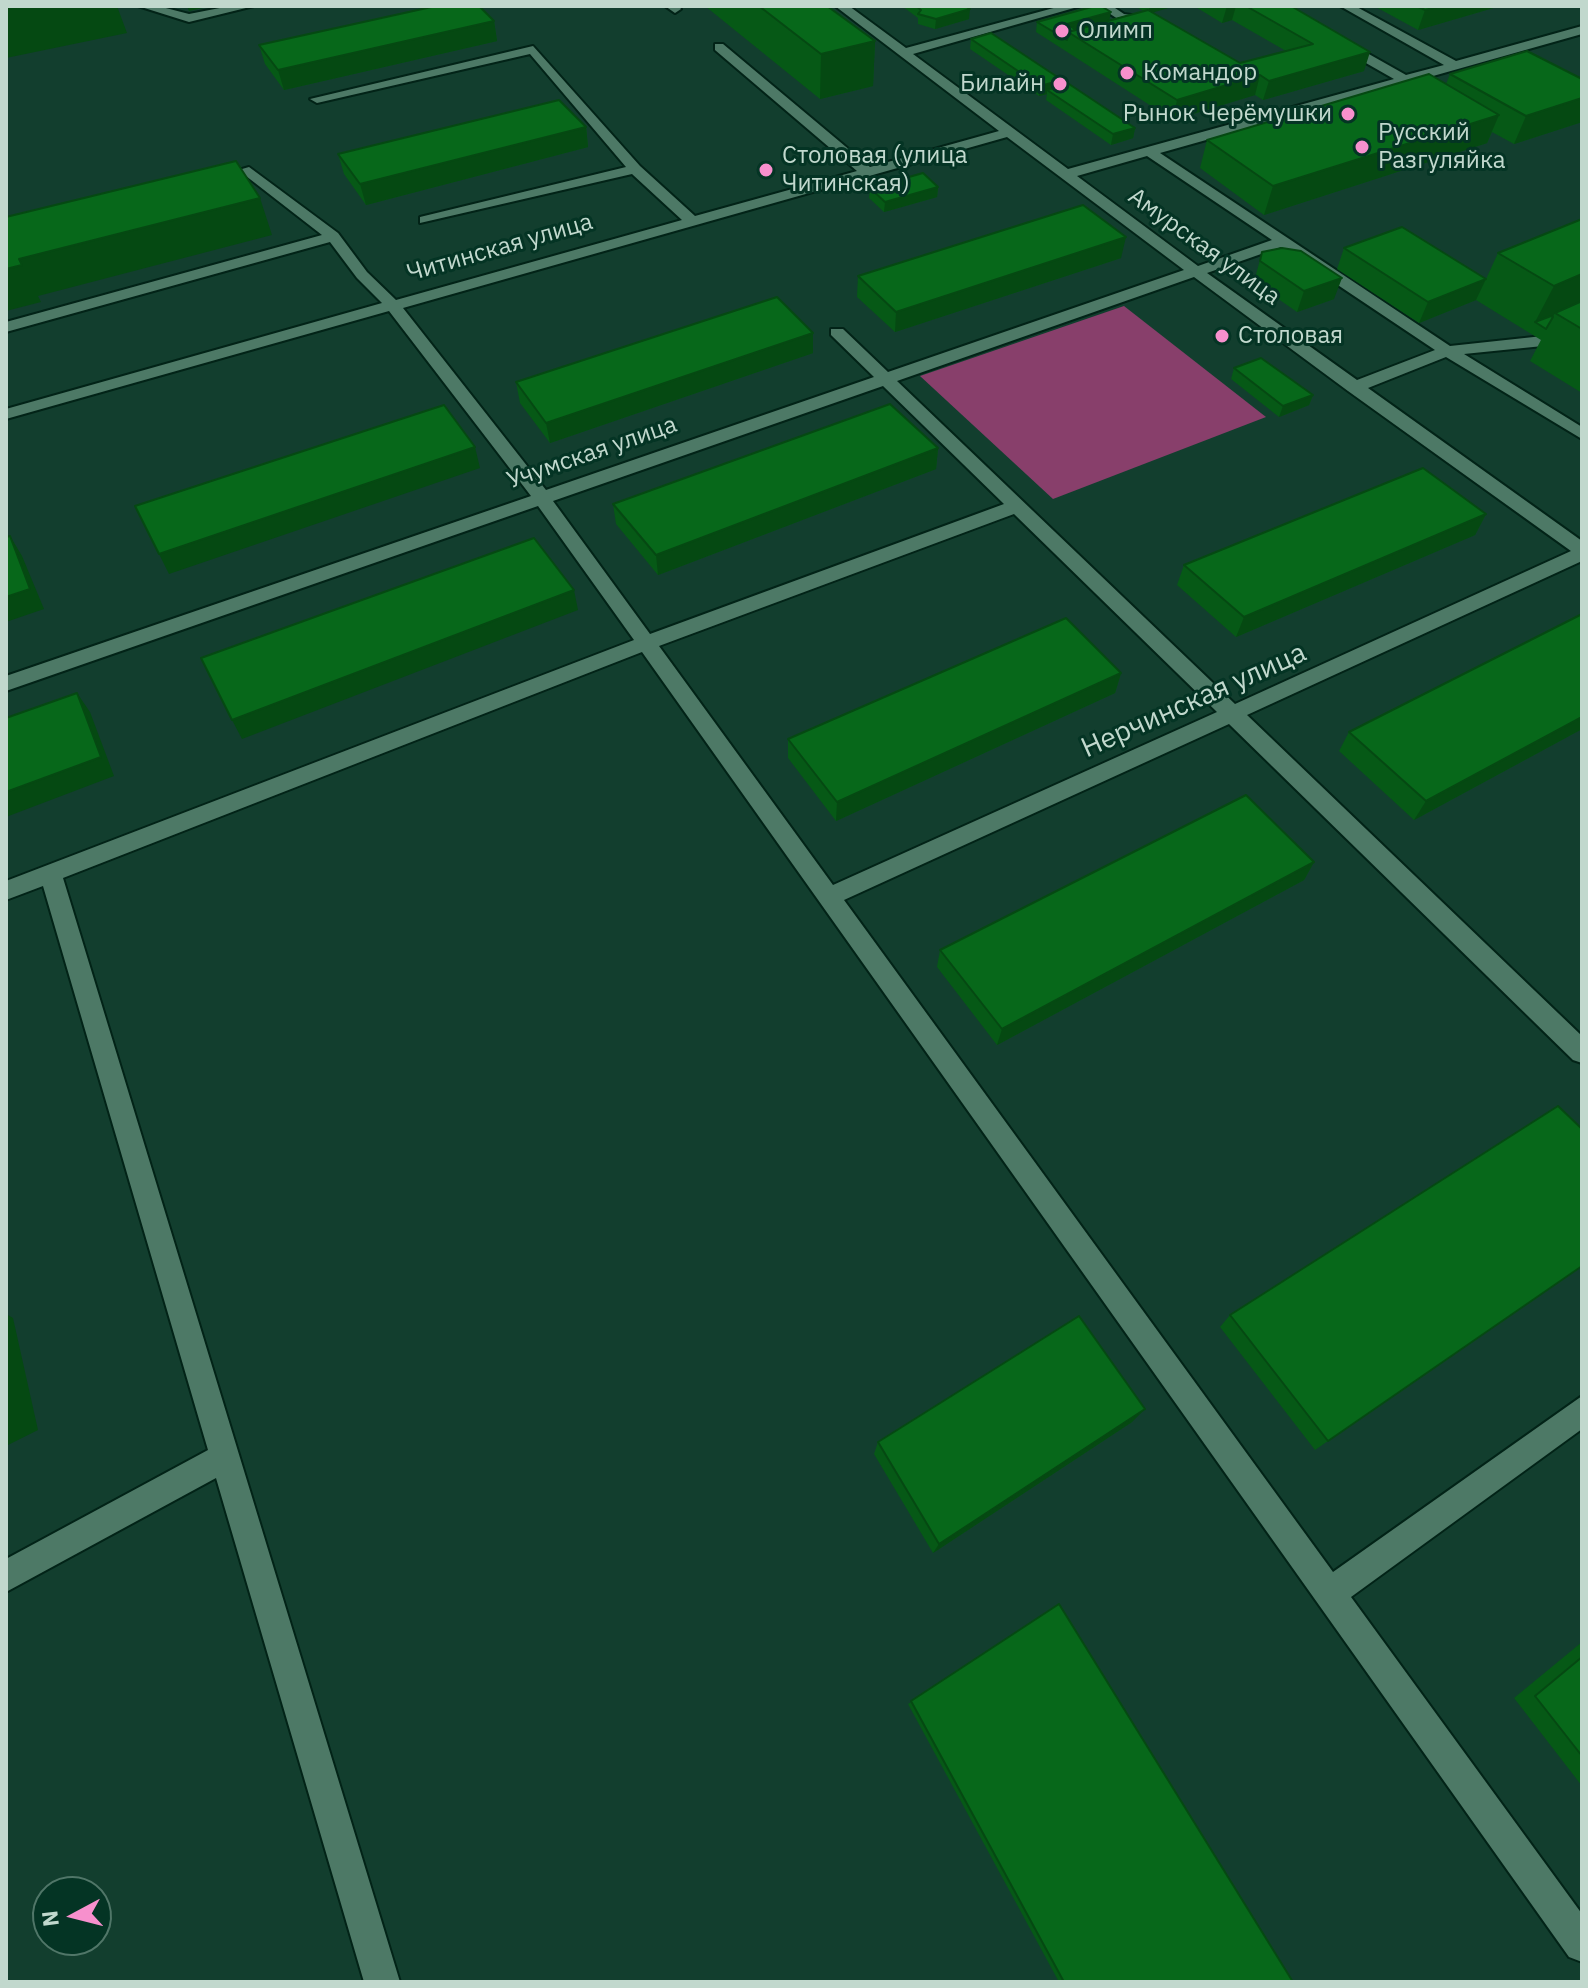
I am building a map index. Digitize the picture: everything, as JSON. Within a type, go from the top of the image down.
[{"type":"street","points":[[144,6],[189,18],[248,6]]},
{"type":"street","name":"Амурская улица","points":[[841,6],[1007,133],[1582,552]]},
{"type":"street","points":[[903,53],[1075,6]]},
{"type":"street","points":[[1104,6],[1121,17],[1165,20]]},
{"type":"street","points":[[1346,6],[1457,67]]},
{"type":"street","points":[[1064,175],[1582,30]]},
{"type":"street","points":[[1327,36],[1407,81]]},
{"type":"street","points":[[719,47],[866,171]]},
{"type":"street","points":[[317,99],[533,50],[635,169],[691,220]]},
{"type":"street","name":"Читинская улица","points":[[6,414],[391,303],[1007,133]]},
{"type":"street","points":[[1148,151],[1447,351],[1582,434]]},
{"type":"street","points":[[425,220],[635,169]]},
{"type":"street","points":[[189,185],[249,171],[333,236],[362,275],[391,303],[542,498],[1582,1944]]},
{"type":"street","points":[[6,327],[333,236]]},
{"type":"street","name":"Учумская улица","points":[[6,684],[1284,241]]},
{"type":"street","points":[[837,332],[1582,1052]]},
{"type":"street","points":[[1354,387],[1447,351],[1543,341]]},
{"type":"street","points":[[6,891],[647,643],[1017,506]]},
{"type":"street","name":"Нерчинская улица","points":[[829,897],[1233,715],[1582,552]]},
{"type":"street","points":[[51,875],[382,1982]]},
{"type":"street","points":[[1330,1593],[1582,1411]]},
{"type":"street","points":[[6,1576],[226,1457]]},
{"type":"shaded area","points":[[1124,306],[1266,417],[1053,499],[920,376]]},
{"type":"building","points":[[436,6],[479,6],[494,21],[278,70],[259,45]]},
{"type":"building","points":[[759,6],[827,6],[875,41],[821,54]]},
{"type":"building","points":[[916,6],[965,6],[970,9],[936,19],[918,14],[921,10]]},
{"type":"building","points":[[1095,6],[1111,12],[1067,24],[1076,30],[1068,32],[1067,40],[1037,22]]},
{"type":"building","points":[[1246,6],[1291,6],[1370,52],[1269,81],[1260,75],[1177,100],[1068,32],[1148,10],[1240,63],[1313,44]]},
{"type":"building","points":[[1417,6],[1441,6],[1425,10]]},
{"type":"building","points":[[991,33],[1062,80],[1040,86],[971,39]]},
{"type":"building","points":[[1527,51],[1582,79],[1582,98],[1526,116],[1450,74]]},
{"type":"building","points":[[1429,74],[1499,115],[1273,186],[1207,140]]},
{"type":"building","points":[[1069,84],[1135,128],[1113,134],[1047,90]]},
{"type":"building","points":[[559,100],[586,127],[360,184],[338,154]]},
{"type":"building","points":[[236,161],[260,198],[19,259],[22,265],[6,269],[6,217]]},
{"type":"building","points":[[923,173],[938,187],[885,202],[870,188]]},
{"type":"building","points":[[1083,205],[1126,237],[896,312],[858,276]]},
{"type":"building","points":[[1582,219],[1582,274],[1554,286],[1498,253]]},
{"type":"building","points":[[1402,227],[1486,279],[1428,302],[1344,248]]},
{"type":"building","points":[[1282,248],[1301,251],[1342,278],[1304,291],[1260,261],[1262,252]]},
{"type":"building","points":[[777,297],[813,333],[546,423],[516,382]]},
{"type":"building","points":[[1582,301],[1582,329],[1555,313]]},
{"type":"building","points":[[1551,316],[1546,329],[1535,322]]},
{"type":"building","points":[[1261,358],[1313,395],[1283,406],[1234,368]]},
{"type":"building","points":[[890,404],[938,448],[656,555],[613,504]]},
{"type":"building","points":[[444,405],[475,447],[159,554],[135,506]]},
{"type":"building","points":[[1423,468],[1486,514],[1244,617],[1184,565]]},
{"type":"building","points":[[10,536],[30,589],[6,597],[6,537]]},
{"type":"building","points":[[534,538],[574,590],[232,720],[201,658]]},
{"type":"building","points":[[1582,614],[1582,717],[1426,801],[1349,732]]},
{"type":"building","points":[[1066,618],[1121,673],[837,802],[788,739]]},
{"type":"building","points":[[77,693],[101,757],[6,792],[6,718]]},
{"type":"building","points":[[1246,795],[1314,862],[1002,1029],[940,950]]},
{"type":"building","points":[[1558,1106],[1582,1129],[1582,1266],[1328,1441],[1230,1315]]},
{"type":"building","points":[[1079,1316],[1145,1409],[939,1544],[878,1442]]},
{"type":"building","points":[[1059,1604],[1293,1982],[1064,1982],[911,1701]]},
{"type":"building","points":[[1582,1657],[1582,1756],[1535,1696]]},
{"type":"place","name":"Олимп","points":[[1062,31]]},
{"type":"place","name":"Командор","points":[[1127,73]]},
{"type":"place","name":"Билайн","points":[[1060,84]]},
{"type":"place","name":"Рынок Черёмушки","points":[[1348,114]]},
{"type":"place","name":"Русский Разгуляйка","points":[[1362,147]]},
{"type":"place","name":"Столовая (улица Читинская)","points":[[766,170]]},
{"type":"place","name":"Столовая","points":[[1222,336]]}]
